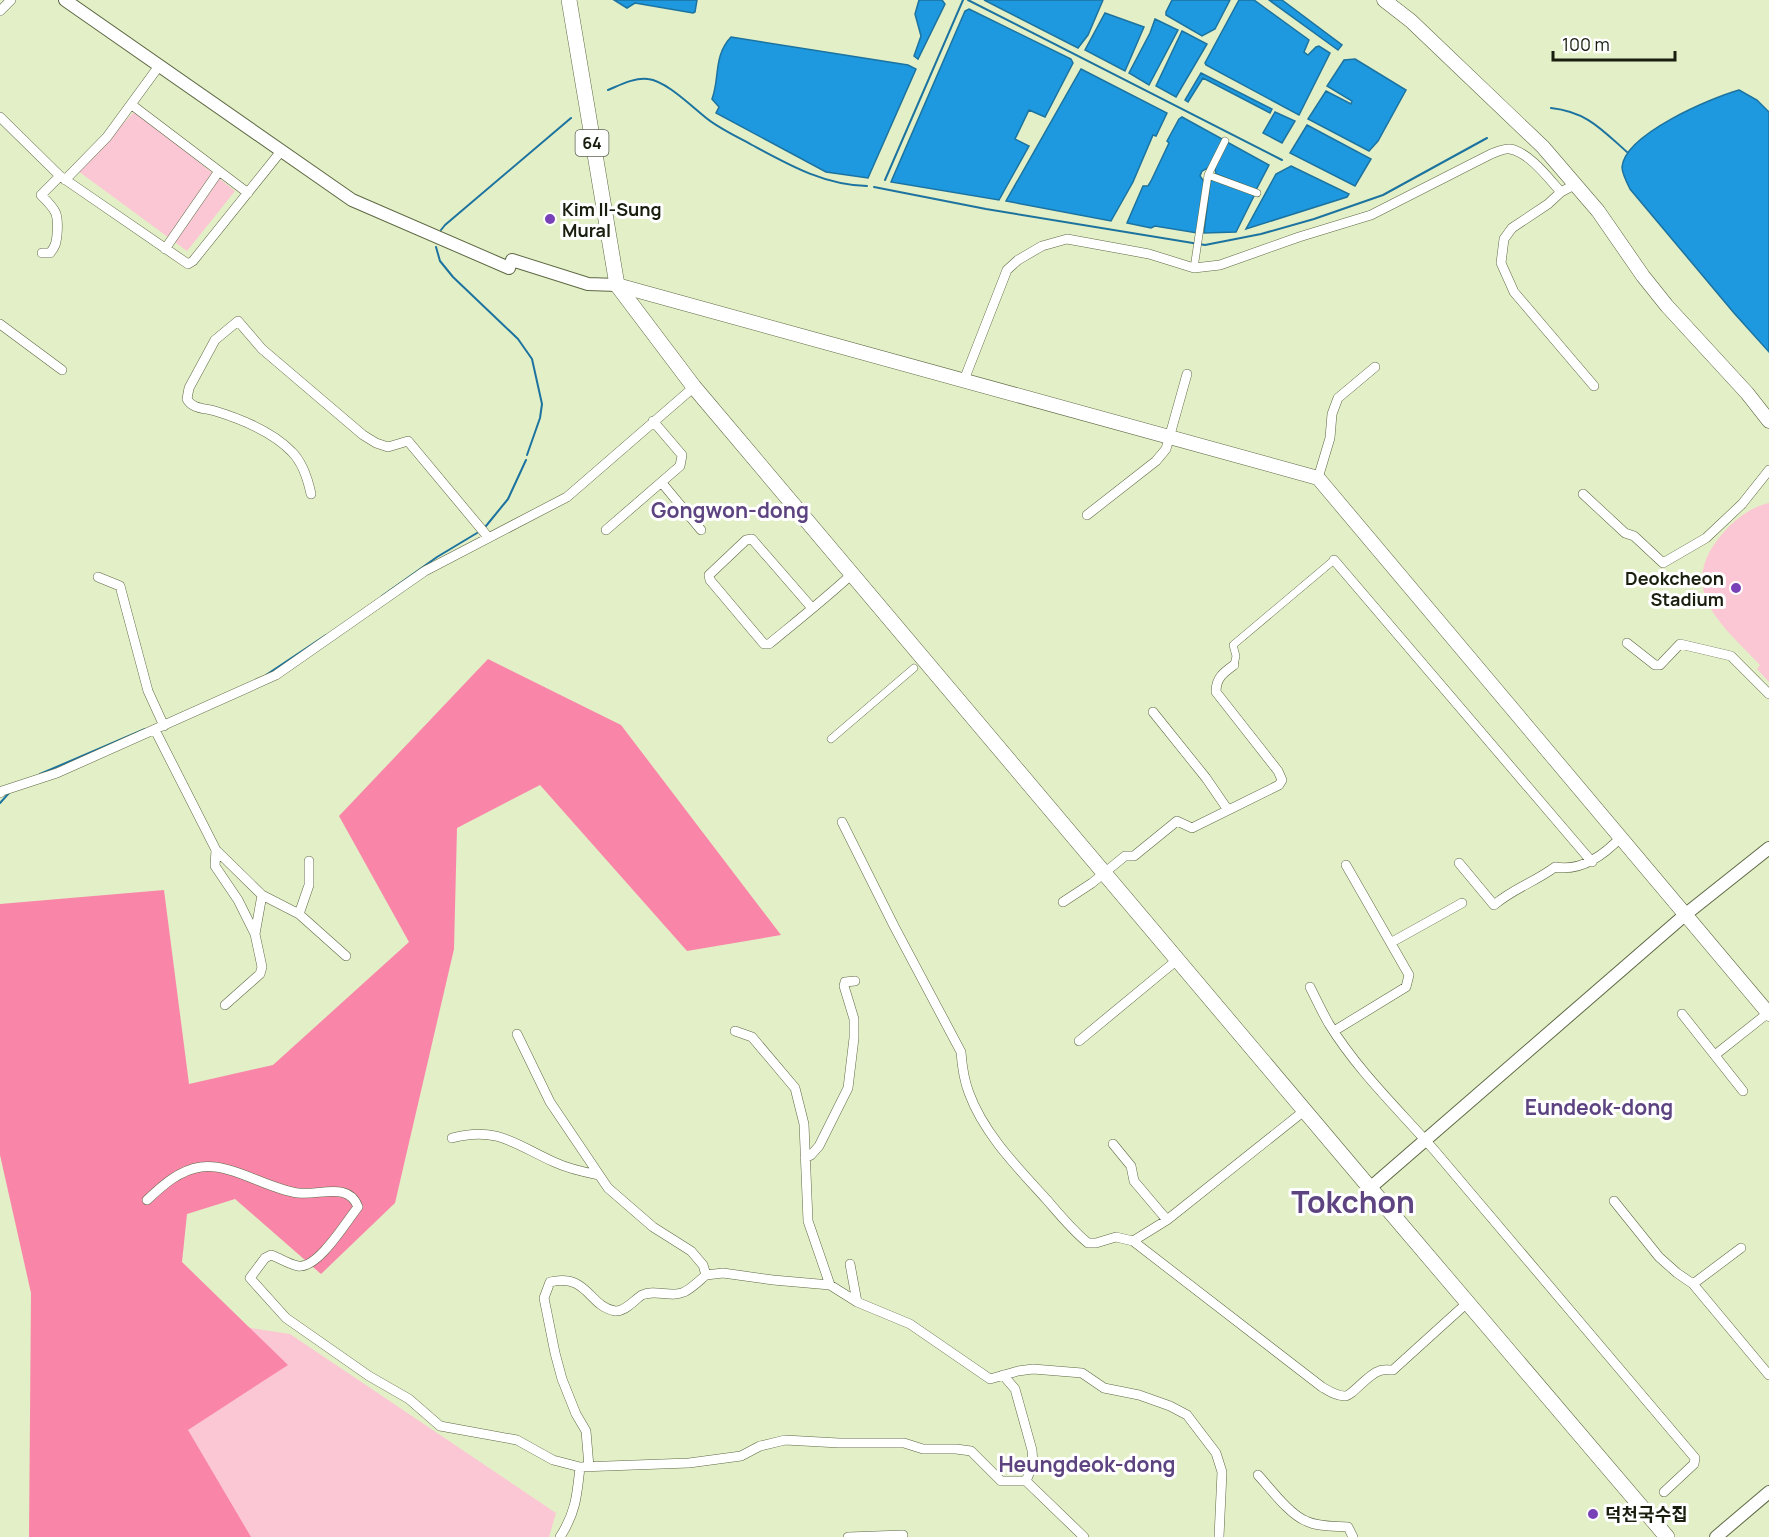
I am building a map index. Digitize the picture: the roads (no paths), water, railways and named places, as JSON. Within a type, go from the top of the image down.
[{"type":"main road","name":"64","points":[[569,0],[617,285]]},
{"type":"main road","points":[[1384,0],[1411,21],[1543,147],[1598,211],[1667,306],[1747,393],[1769,421]]},
{"type":"main road","points":[[617,285],[1318,477],[1769,1014]]},
{"type":"main road","points":[[617,285],[694,387],[1304,1111],[1667,1537]]},
{"type":"street","points":[[0,11],[11,0]]},
{"type":"street","points":[[65,0],[352,200],[509,268],[512,260],[588,284],[617,285]]},
{"type":"street","points":[[42,253],[50,253],[56,246],[59,219],[52,207],[40,195],[107,137],[159,66]]},
{"type":"street","points":[[132,105],[248,193]]},
{"type":"street","points":[[0,117],[62,178],[188,264],[193,261],[282,150]]},
{"type":"street","points":[[1194,268],[1208,175],[1225,141]]},
{"type":"street","points":[[964,380],[1006,270],[1042,246],[1067,239],[1149,254],[1194,268],[1220,265],[1371,215],[1491,154],[1508,148],[1519,152],[1537,165],[1561,192]]},
{"type":"street","points":[[165,249],[219,171]]},
{"type":"street","points":[[1208,175],[1257,193]]},
{"type":"street","points":[[1574,185],[1512,228],[1504,239],[1501,263],[1514,292],[1594,386]]},
{"type":"street","points":[[311,494],[300,462],[293,452],[280,442],[265,432],[226,415],[189,404],[187,399],[189,388],[215,340],[238,321],[262,349],[363,435],[388,447],[408,441],[488,537]]},
{"type":"street","points":[[0,324],[62,370]]},
{"type":"street","points":[[1318,477],[1330,438],[1332,414],[1338,398],[1375,368]]},
{"type":"street","points":[[1087,514],[1156,461],[1166,449],[1187,374]]},
{"type":"street","points":[[1,790],[57,773],[276,675],[425,571],[567,497],[694,387]]},
{"type":"street","points":[[606,530],[680,466],[682,455],[653,421]]},
{"type":"street","points":[[1583,494],[1625,533],[1634,536],[1663,563],[1706,538],[1742,504],[1769,470]]},
{"type":"street","points":[[662,483],[702,530]]},
{"type":"street","points":[[812,608],[752,538],[746,540],[709,575],[710,580],[764,644],[769,644],[812,608],[852,574]]},
{"type":"street","points":[[1063,902],[1092,883],[1125,856],[1134,856],[1177,821],[1192,828],[1279,785],[1281,780],[1278,771],[1216,692],[1216,684],[1219,676],[1234,665],[1236,656],[1233,645],[1334,560],[1592,862]]},
{"type":"street","points":[[98,577],[120,586],[160,728],[216,850],[262,896],[298,914],[346,956]]},
{"type":"street","points":[[1627,643],[1655,665],[1660,666],[1680,644],[1731,656],[1769,694]]},
{"type":"street","points":[[831,739],[914,668]]},
{"type":"street","points":[[1153,712],[1206,778],[1228,810]]},
{"type":"street","points":[[842,822],[961,1052],[969,1094],[1004,1152],[1074,1231],[1088,1243],[1116,1237],[1132,1241],[1322,1387],[1335,1394],[1346,1396],[1352,1395],[1361,1382],[1380,1370],[1393,1370],[1467,1303]]},
{"type":"street","points":[[1459,863],[1494,905],[1508,893],[1539,880],[1555,867],[1563,868],[1592,862],[1621,837]]},
{"type":"street","points":[[1370,1188],[1686,914],[1769,848]]},
{"type":"street","points":[[216,850],[215,866],[238,900],[255,934],[262,968],[260,974],[225,1005]]},
{"type":"street","points":[[298,914],[309,885],[309,861]]},
{"type":"street","points":[[1334,1031],[1406,987],[1409,975],[1346,865]]},
{"type":"street","points":[[255,934],[262,896]]},
{"type":"street","points":[[1392,942],[1462,903]]},
{"type":"street","points":[[1078,1041],[1177,960]]},
{"type":"street","points":[[805,1158],[819,1146],[848,1088],[854,1019],[844,982],[855,981]]},
{"type":"street","points":[[1310,987],[1334,1031],[1362,1069],[1695,1458],[1694,1464],[1664,1492]]},
{"type":"street","points":[[1682,1014],[1743,1091]]},
{"type":"street","points":[[1714,1055],[1769,1014]]},
{"type":"street","points":[[735,1031],[752,1036],[795,1088],[804,1124],[808,1221],[830,1285]]},
{"type":"street","points":[[517,1034],[550,1102],[608,1188],[653,1227],[691,1251],[703,1265],[706,1275]]},
{"type":"street","points":[[1132,1241],[1167,1220],[1304,1111]]},
{"type":"street","points":[[452,1138],[476,1133],[501,1137],[515,1141],[575,1171],[599,1175]]},
{"type":"street","points":[[1113,1144],[1131,1166],[1134,1181],[1167,1220]]},
{"type":"street","points":[[147,1200],[168,1181],[201,1167],[222,1169],[279,1190],[299,1194],[341,1191],[349,1193],[358,1208],[313,1262],[306,1266],[297,1266],[271,1256],[265,1258],[250,1278],[286,1318],[369,1376],[409,1399],[440,1426],[517,1440],[554,1460],[584,1467],[688,1463],[741,1456],[760,1446],[785,1440],[904,1443],[923,1449],[971,1451],[1001,1481],[1026,1481],[1084,1537]]},
{"type":"street","points":[[1614,1201],[1659,1257],[1693,1284],[1769,1375]]},
{"type":"street","points":[[1693,1284],[1741,1248]]},
{"type":"street","points":[[850,1264],[857,1302]]},
{"type":"street","points":[[560,1537],[574,1513],[584,1467],[586,1431],[576,1414],[555,1353],[544,1298],[550,1282],[562,1279],[572,1281],[608,1308],[617,1311],[644,1294],[684,1292],[706,1275],[723,1273],[830,1285],[857,1302],[910,1324],[990,1379],[1033,1369],[1082,1373],[1104,1388],[1139,1395],[1187,1415],[1216,1453],[1222,1472],[1219,1537]]},
{"type":"street","points":[[1003,1375],[1015,1389],[1030,1440],[1033,1464],[1026,1481]]},
{"type":"street","points":[[1258,1475],[1292,1512],[1305,1521],[1318,1525],[1348,1527],[1353,1537]]},
{"type":"street","points":[[1716,1537],[1769,1492]]},
{"type":"street","points":[[848,1537],[903,1535]]},
{"type":"water","points":[[614,0],[697,0],[693,13],[635,3],[627,8]]},
{"type":"water","points":[[919,0],[942,0],[945,4],[918,59],[914,56],[921,36],[915,14]]},
{"type":"water","points":[[984,0],[1103,0],[1088,35],[1078,48]]},
{"type":"water","points":[[1172,0],[1230,0],[1215,29],[1202,36],[1166,15]]},
{"type":"water","points":[[1239,0],[1254,0],[1309,40],[1304,52],[1308,55],[1319,46],[1330,53],[1299,115],[1206,65]]},
{"type":"water","points":[[1269,0],[1282,0],[1342,45],[1338,50]]},
{"type":"water","points":[[969,9],[1071,59],[1073,63],[1045,117],[1029,110],[1015,139],[1029,146],[999,200],[891,182],[965,11]]},
{"type":"water","points":[[1105,13],[1144,27],[1125,71],[1085,50]]},
{"type":"water","points":[[1155,19],[1178,30],[1149,85],[1129,73]]},
{"type":"water","points":[[1182,31],[1207,44],[1176,97],[1156,86]]},
{"type":"water","points":[[731,37],[908,65],[916,69],[868,178],[826,172],[716,113],[719,107],[712,99],[719,59],[725,44]]},
{"type":"water","points":[[1355,59],[1406,90],[1378,141],[1369,151],[1308,119],[1326,91],[1351,104],[1352,101],[1327,86],[1344,60]]},
{"type":"water","points":[[1081,69],[1167,113],[1156,136],[1153,135],[1133,182],[1111,221],[1006,201]]},
{"type":"water","points":[[1201,73],[1272,109],[1270,113],[1203,78],[1188,102],[1185,100]]},
{"type":"water","points":[[1739,90],[1757,100],[1769,112],[1769,352],[1630,189],[1622,169],[1627,155],[1653,130],[1690,109]]},
{"type":"water","points":[[1275,112],[1295,121],[1282,143],[1263,133]]},
{"type":"water","points":[[1182,117],[1224,140],[1210,167],[1202,171],[1200,176],[1205,183],[1197,233],[1127,223],[1143,186],[1148,186],[1151,181],[1169,143],[1167,141]]},
{"type":"water","points":[[1307,125],[1371,159],[1355,186],[1290,153]]},
{"type":"water","points":[[1227,142],[1269,165],[1256,190],[1216,174],[1215,168]]},
{"type":"water","points":[[1291,166],[1349,194],[1347,197],[1246,229],[1276,174]]},
{"type":"water","points":[[1215,178],[1255,194],[1236,232],[1204,233],[1210,182]]},
{"type":"waterway","points":[[885,180],[963,0]]},
{"type":"waterway","points":[[968,0],[1282,160]]},
{"type":"waterway","points":[[608,90],[638,79],[655,81],[678,94],[727,132],[780,160],[821,178],[867,186]]},
{"type":"waterway","points":[[1551,108],[1574,113],[1593,123],[1627,152]]},
{"type":"waterway","points":[[441,230],[571,118]]},
{"type":"waterway","points":[[874,187],[986,209],[1205,245],[1261,234],[1314,219],[1383,195],[1487,138]]},
{"type":"waterway","points":[[436,247],[440,261],[453,277],[518,339],[532,359],[542,404],[540,418],[527,455]]},
{"type":"waterway","points":[[486,526],[508,499],[526,460]]},
{"type":"waterway","points":[[382,596],[437,557],[477,533]]},
{"type":"waterway","points":[[266,675],[326,635]]},
{"type":"waterway","points":[[40,774],[145,729]]},
{"type":"waterway","points":[[0,803],[9,793]]},
{"type":"place","name":"Kim Il-Sung Mural","points":[[550,219]]},
{"type":"place","name":"Deokcheon Stadium","points":[[1736,588]]},
{"type":"place","name":"덕천국수집","points":[[1593,1514]]},
{"type":"district","name":"Gongwon-dong","points":[[730,510]]},
{"type":"district","name":"Eundeok-dong","points":[[1599,1107]]},
{"type":"district","name":"Tokchon","points":[[1353,1201]]},
{"type":"district","name":"Heungdeok-dong","points":[[1087,1464]]}]
